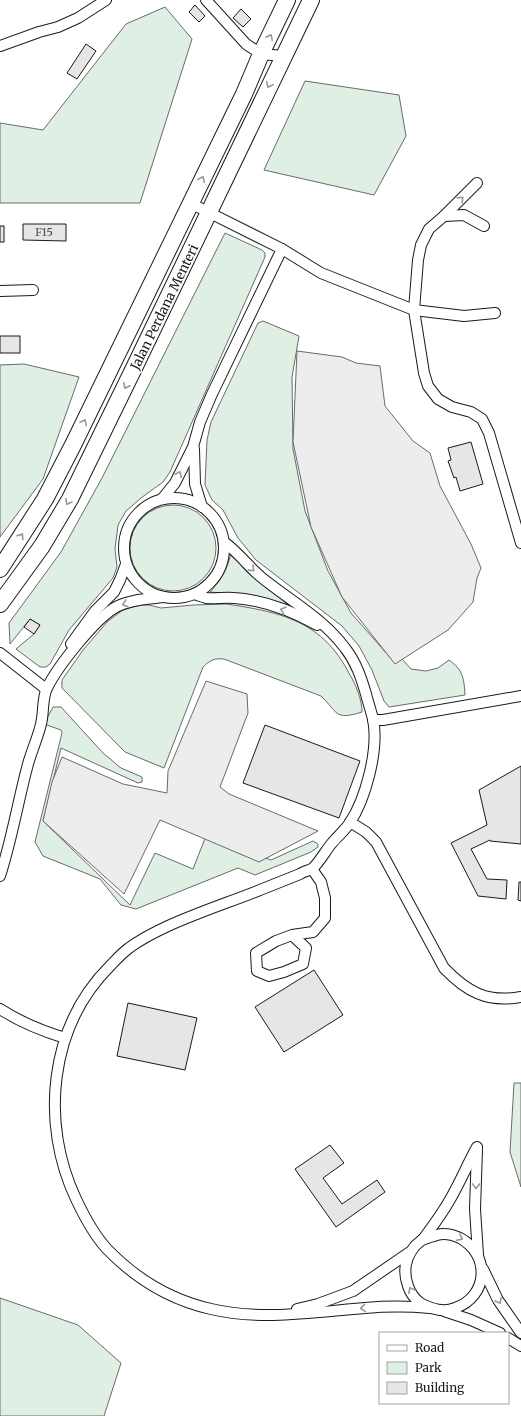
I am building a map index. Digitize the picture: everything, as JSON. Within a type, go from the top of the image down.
[{"type":"main road","name":"Jalan Perdana Menteri","points":[[0,568],[45,499],[98,395],[244,94],[287,0]]},
{"type":"main road","name":"Jalan Perdana Menteri","points":[[0,604],[42,546],[70,499],[311,0]]},
{"type":"main road","points":[[125,338],[143,322],[194,220],[209,212]]},
{"type":"street","points":[[0,46],[58,27],[78,18],[106,0]]},
{"type":"street","points":[[206,0],[246,44],[261,54],[283,56]]},
{"type":"street","points":[[477,183],[429,229],[421,244],[418,260],[414,310],[424,373],[428,386],[438,399],[452,407],[471,412],[482,419],[489,433],[521,543]]},
{"type":"street","points":[[190,203],[282,249],[321,273],[414,310],[464,316],[495,313]]},
{"type":"street","points":[[444,216],[464,216],[484,226]]},
{"type":"street","points":[[162,499],[175,483],[193,447],[200,422],[212,394],[282,249]]},
{"type":"street","points":[[0,291],[33,290]]},
{"type":"street","points":[[193,447],[195,484],[202,506]]},
{"type":"street","points":[[0,876],[6,858],[28,763],[42,722],[46,689],[57,673],[80,642],[101,618],[119,606],[134,601],[163,597],[179,598],[194,594],[208,585],[218,573],[223,558],[224,542],[220,528],[213,516],[202,506],[190,500],[176,498],[162,499],[146,506],[134,517],[126,531],[123,547],[126,564],[134,579],[147,591],[163,597]]},
{"type":"street","points":[[224,542],[235,550],[252,570],[311,614],[331,632],[344,647],[359,671],[373,720],[375,734],[372,765],[364,791],[350,822],[312,869],[196,914],[149,935],[128,948],[108,968],[90,990],[74,1016],[65,1038],[55,1081],[54,1100],[56,1128],[63,1165],[69,1184],[84,1214],[104,1246],[134,1273],[153,1286],[186,1302],[228,1313],[250,1316],[322,1313],[402,1306],[430,1308],[471,1320],[498,1332]]},
{"type":"street","points":[[57,673],[73,640],[95,611],[114,592],[126,564]]},
{"type":"street","points":[[194,594],[206,598],[234,598],[280,608],[305,618],[331,632]]},
{"type":"street","points":[[0,653],[46,689]]},
{"type":"street","points":[[373,720],[383,720],[521,696]]},
{"type":"street","points":[[350,822],[366,832],[376,842],[444,968],[458,982],[472,991],[485,996],[500,999],[521,997]]},
{"type":"street","points":[[292,935],[306,948],[303,964],[284,972],[269,976],[257,971],[256,953],[276,941],[292,935],[313,932],[325,918],[325,898],[321,882],[312,869]]},
{"type":"street","points":[[0,1009],[37,1028],[65,1038]]},
{"type":"street","points":[[273,1315],[318,1304],[353,1291],[410,1252],[422,1240],[448,1203],[477,1147],[475,1209],[478,1255],[482,1267],[498,1300],[521,1332]]},
{"type":"street","points":[[422,1240],[438,1234],[454,1235],[468,1243],[478,1255]]},
{"type":"street","points":[[410,1252],[406,1265],[405,1278],[407,1284],[410,1291],[418,1301],[430,1308]]},
{"type":"street","points":[[442,1311],[463,1305],[472,1298],[478,1289],[482,1278],[482,1267]]},
{"type":"street","points":[[509,1339],[521,1346]]},
{"type":"green space","points":[[165,7],[192,39],[140,203],[0,203],[0,123],[43,130],[126,24]]},
{"type":"green space","points":[[305,81],[399,95],[406,136],[374,195],[264,170]]},
{"type":"green space","points":[[225,233],[262,250],[265,253],[265,257],[170,472],[163,482],[126,511],[118,525],[115,549],[117,567],[113,578],[69,630],[50,664],[46,667],[40,667],[16,649],[34,634],[40,625],[30,619],[10,644],[9,623],[61,552],[102,478]]},
{"type":"green space","points":[[263,321],[299,336],[292,377],[293,449],[305,511],[328,571],[351,613],[395,663],[402,659],[411,669],[426,671],[438,668],[449,660],[457,667],[462,675],[465,695],[389,707],[384,701],[372,670],[359,646],[342,626],[256,560],[238,538],[223,510],[212,500],[205,485],[207,440],[211,422],[258,323]]},
{"type":"green space","points":[[24,364],[79,377],[43,479],[0,537],[0,365]]},
{"type":"green space","points":[[173,505],[190,508],[204,517],[213,531],[216,548],[213,565],[204,579],[190,588],[173,591],[156,588],[142,579],[133,565],[130,548],[133,531],[142,517],[156,508]]},
{"type":"green space","points":[[231,553],[246,571],[289,605],[246,595],[210,592],[224,574]]},
{"type":"green space","points":[[226,604],[265,611],[298,622],[327,642],[339,657],[352,679],[360,698],[362,712],[346,716],[341,715],[337,713],[321,696],[224,659],[215,659],[203,667],[164,768],[125,752],[62,688],[62,680],[83,650],[108,621],[123,610],[140,605],[149,605],[161,608]]},
{"type":"green space","points":[[53,707],[61,707],[103,753],[121,768],[142,777],[142,782],[138,783],[61,748],[43,821],[130,905],[155,853],[193,869],[206,836],[271,860],[313,841],[318,844],[318,847],[311,852],[255,875],[238,868],[136,909],[121,905],[100,879],[43,856],[35,842],[62,733],[61,730],[44,724]]},
{"type":"green space","points":[[514,1083],[521,1083],[521,1187],[510,1152]]},
{"type":"green space","points":[[0,1298],[78,1325],[121,1363],[104,1416],[0,1416]]},
{"type":"shaded area","points":[[297,351],[342,357],[356,363],[380,366],[385,406],[413,441],[430,453],[440,486],[471,544],[481,568],[477,578],[473,602],[448,630],[395,664],[342,597],[311,527],[293,442]]},
{"type":"shaded area","points":[[206,681],[247,694],[248,713],[220,787],[229,794],[318,831],[259,862],[160,820],[124,894],[43,821],[52,782],[62,757],[123,784],[167,793],[168,771]]},
{"type":"building","points":[[195,5],[205,16],[199,22],[189,12]]},
{"type":"building","points":[[241,9],[251,19],[243,27],[233,18]]},
{"type":"building","points":[[86,44],[96,51],[77,79],[67,73]]},
{"type":"building","points":[[23,224],[66,224],[66,241],[23,240]]},
{"type":"building","points":[[0,226],[4,226],[4,242],[0,242]]},
{"type":"building","points":[[0,336],[20,336],[20,353],[0,353]]},
{"type":"building","points":[[471,442],[483,484],[460,491],[456,477],[454,478],[448,461],[451,460],[448,448]]},
{"type":"building","points":[[30,619],[40,625],[34,634],[24,627]]},
{"type":"building","points":[[265,725],[360,761],[339,818],[243,783]]},
{"type":"building","points":[[521,766],[521,844],[490,840],[471,849],[487,879],[507,880],[506,899],[478,896],[451,843],[487,825],[479,790]]},
{"type":"building","points":[[519,882],[521,882],[521,901],[518,900]]},
{"type":"building","points":[[314,970],[343,1015],[284,1052],[255,1007]]},
{"type":"building","points":[[128,1003],[197,1018],[185,1070],[117,1056]]},
{"type":"building","points":[[330,1145],[344,1163],[323,1178],[342,1204],[377,1180],[385,1192],[336,1227],[295,1169]]}]
